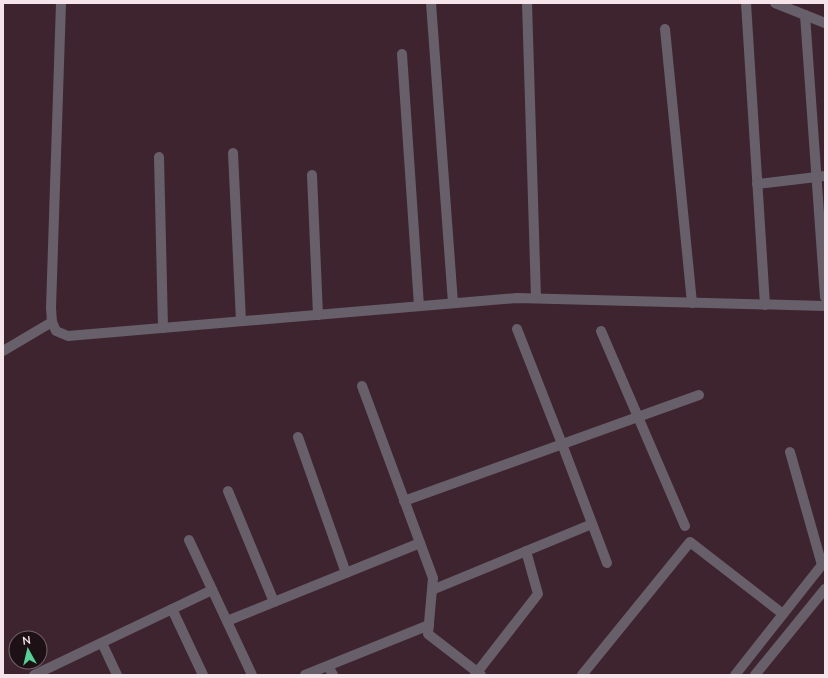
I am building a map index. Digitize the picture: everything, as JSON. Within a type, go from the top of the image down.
[{"type":"street","points":[[61,3],[50,308],[52,322],[56,331],[68,336],[517,298],[825,306]]},
{"type":"street","points":[[431,3],[453,303]]},
{"type":"street","points":[[527,3],[536,298]]},
{"type":"street","points":[[746,3],[765,305]]},
{"type":"street","points":[[775,3],[825,23]]},
{"type":"street","points":[[805,15],[821,176],[825,297]]},
{"type":"street","points":[[665,29],[692,302]]},
{"type":"street","points":[[402,54],[419,306]]},
{"type":"street","points":[[233,153],[241,322]]},
{"type":"street","points":[[159,157],[162,328]]},
{"type":"street","points":[[312,175],[318,315]]},
{"type":"street","points":[[758,184],[821,176]]},
{"type":"street","points":[[3,351],[52,322]]},
{"type":"street","points":[[517,329],[607,563]]},
{"type":"street","points":[[601,331],[685,526]]},
{"type":"street","points":[[362,386],[433,578],[428,634],[478,674],[538,594],[526,551]]},
{"type":"street","points":[[404,501],[698,395]]},
{"type":"street","points":[[298,437],[346,573]]},
{"type":"street","points":[[735,675],[823,563],[790,452]]},
{"type":"street","points":[[228,490],[274,602]]},
{"type":"street","points":[[432,590],[592,524]]},
{"type":"street","points":[[189,540],[252,675]]},
{"type":"street","points":[[582,675],[690,542],[783,614]]},
{"type":"street","points":[[227,621],[420,543]]},
{"type":"street","points":[[35,675],[212,590]]},
{"type":"street","points":[[756,675],[825,590]]},
{"type":"street","points":[[172,609],[203,675]]},
{"type":"street","points":[[305,675],[330,670],[429,625]]},
{"type":"street","points":[[102,643],[117,675]]}]
